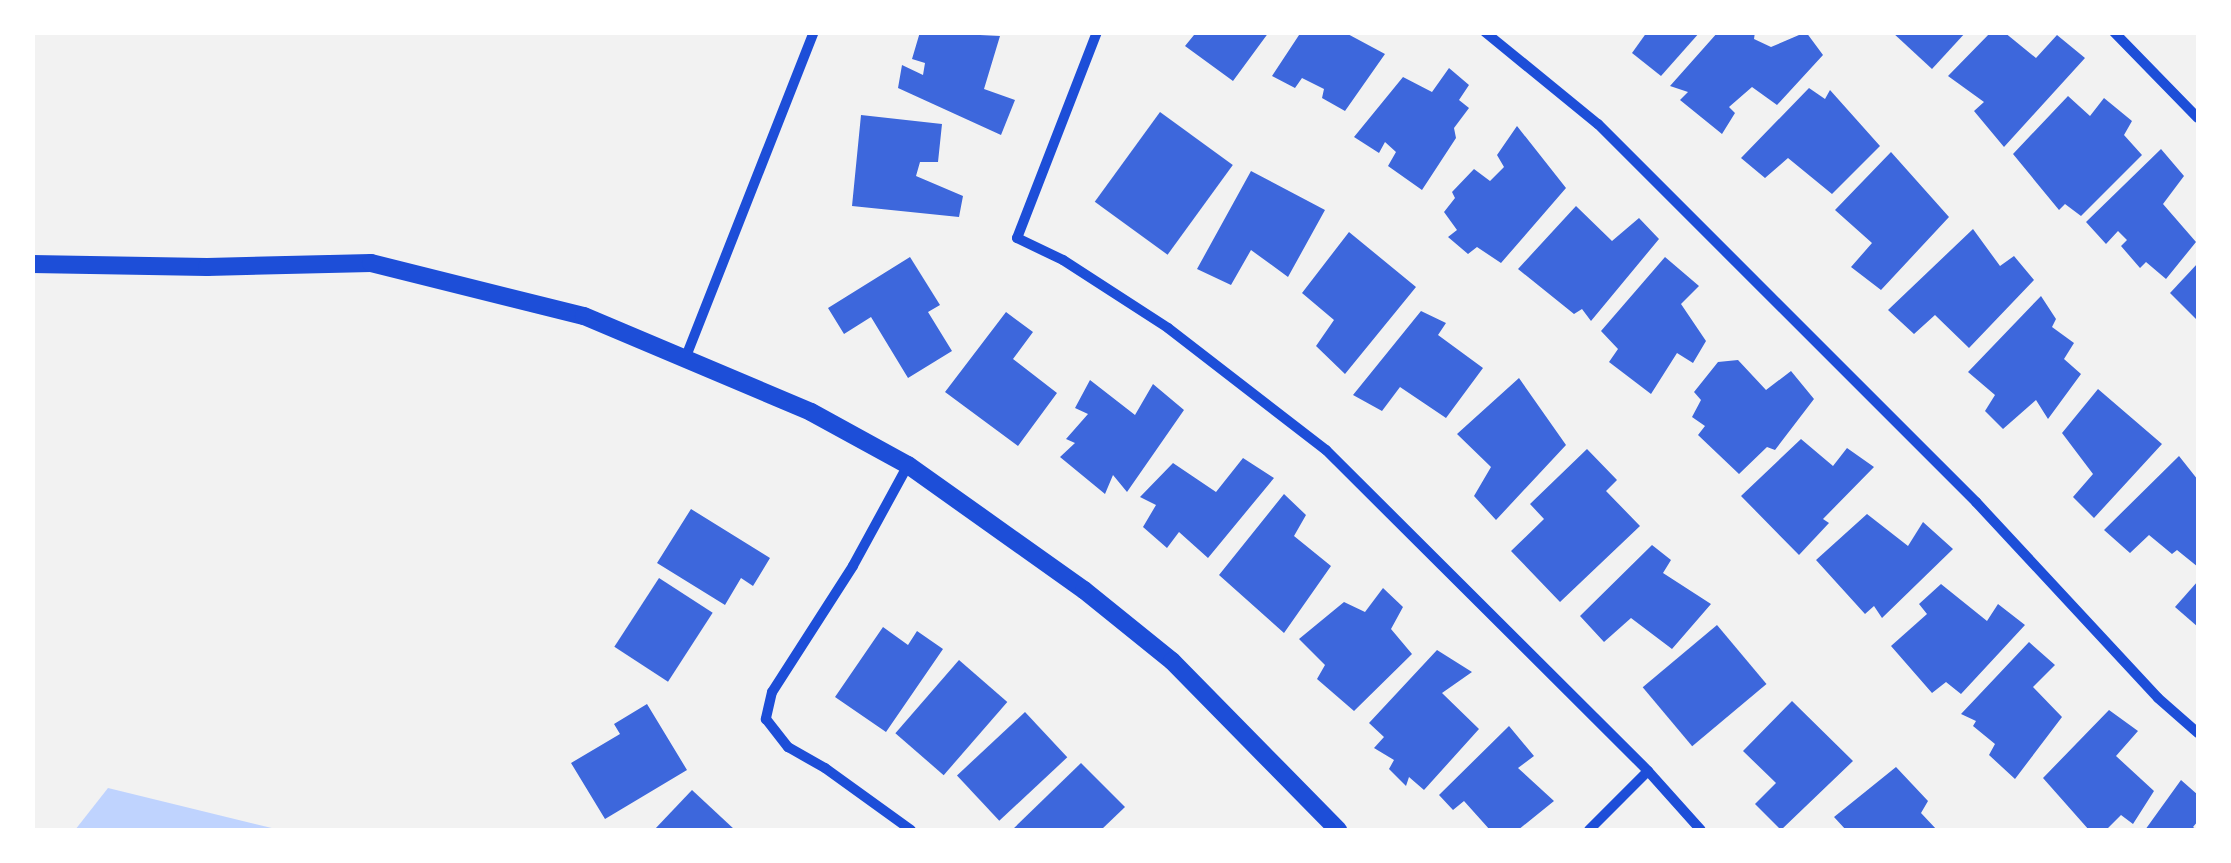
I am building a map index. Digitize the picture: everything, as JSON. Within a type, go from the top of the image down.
[{"type":"street","points":[[684,359],[814,32]]},
{"type":"street","points":[[1097,32],[1017,238],[1063,260],[1168,328],[1326,450],[1648,771],[1701,830]]},
{"type":"street","points":[[1485,32],[1598,124],[1976,502],[2158,698],[2198,733]]},
{"type":"street","points":[[2114,32],[2198,118]]},
{"type":"street","points":[[32,264],[207,267],[371,263],[584,316],[811,412],[908,465],[993,521],[1172,661],[1338,830]]},
{"type":"street","points":[[908,465],[853,566],[772,692],[766,719],[788,748],[825,768],[911,830]]},
{"type":"street","points":[[1589,830],[1648,771]]},
{"type":"water","points":[[108,788],[280,830],[75,830]]},
{"type":"building","points":[[920,32],[1000,36],[984,89],[1015,100],[1001,135],[898,88],[902,65],[923,75],[925,63],[912,59]]},
{"type":"building","points":[[1191,32],[1269,32],[1233,81],[1185,46],[1194,35]]},
{"type":"building","points":[[1301,32],[1344,32],[1385,54],[1345,111],[1322,98],[1324,89],[1302,78],[1295,88],[1272,76]]},
{"type":"building","points":[[1647,32],[1700,32],[1661,76],[1632,53]]},
{"type":"building","points":[[1718,32],[1755,32],[1754,39],[1771,47],[1806,32],[1823,55],[1777,105],[1752,87],[1729,107],[1735,113],[1722,134],[1680,100],[1688,92],[1670,86]]},
{"type":"building","points":[[1892,32],[1966,32],[1932,69]]},
{"type":"building","points":[[1991,32],[2004,32],[2036,58],[2057,35],[2085,58],[2004,147],[1974,111],[1984,102],[1948,76]]},
{"type":"building","points":[[1449,68],[1469,85],[1459,100],[1469,108],[1454,128],[1456,138],[1422,190],[1388,166],[1396,152],[1385,142],[1379,153],[1354,137],[1403,77],[1432,92]]},
{"type":"building","points":[[1809,88],[1825,99],[1830,90],[1880,146],[1832,194],[1788,158],[1765,178],[1741,158]]},
{"type":"building","points":[[2068,96],[2090,116],[2104,98],[2132,121],[2124,135],[2142,155],[2081,216],[2065,204],[2059,210],[2013,154]]},
{"type":"building","points":[[1160,112],[1233,165],[1168,255],[1095,202]]},
{"type":"building","points":[[861,115],[942,124],[938,162],[920,162],[916,176],[963,196],[959,217],[852,206]]},
{"type":"building","points":[[1517,126],[1566,188],[1501,263],[1477,247],[1468,254],[1448,237],[1457,230],[1444,212],[1455,198],[1452,192],[1474,169],[1490,181],[1504,167],[1497,155]]},
{"type":"building","points":[[2161,149],[2184,176],[2163,204],[2196,242],[2166,279],[2146,262],[2140,268],[2121,246],[2127,240],[2118,231],[2106,244],[2086,222]]},
{"type":"building","points":[[1891,152],[1949,217],[1881,290],[1851,267],[1872,243],[1835,210]]},
{"type":"building","points":[[1251,171],[1325,210],[1288,277],[1251,250],[1231,285],[1197,269]]},
{"type":"building","points":[[1576,206],[1612,241],[1639,218],[1659,239],[1591,321],[1582,309],[1574,314],[1518,269]]},
{"type":"building","points":[[1973,229],[2000,266],[2014,256],[2034,280],[1969,348],[1935,315],[1914,334],[1888,310]]},
{"type":"building","points":[[1349,232],[1416,287],[1345,374],[1316,346],[1334,320],[1302,293]]},
{"type":"building","points":[[910,257],[940,305],[928,312],[952,351],[908,378],[871,317],[844,334],[828,308]]},
{"type":"building","points":[[1665,257],[1699,286],[1681,304],[1706,341],[1693,363],[1677,353],[1651,394],[1609,362],[1618,349],[1601,331]]},
{"type":"building","points":[[2198,263],[2198,321],[2170,293]]},
{"type":"building","points":[[2041,296],[2056,319],[2052,327],[2074,343],[2064,359],[2081,374],[2048,419],[2036,400],[2003,429],[1985,411],[1995,395],[1968,372]]},
{"type":"building","points":[[1421,311],[1446,323],[1438,335],[1483,368],[1446,418],[1400,387],[1382,411],[1353,395]]},
{"type":"building","points":[[1006,312],[1033,332],[1013,359],[1057,393],[1018,446],[945,392]]},
{"type":"building","points":[[1738,360],[1766,390],[1791,371],[1814,399],[1775,450],[1767,447],[1739,474],[1698,435],[1705,426],[1692,417],[1701,400],[1694,392],[1718,362]]},
{"type":"building","points":[[1519,378],[1566,445],[1496,520],[1474,496],[1491,467],[1457,434]]},
{"type":"building","points":[[1090,380],[1135,415],[1153,384],[1184,410],[1127,492],[1113,475],[1105,494],[1060,457],[1075,443],[1066,439],[1088,414],[1075,408]]},
{"type":"building","points":[[2098,389],[2162,444],[2094,518],[2073,497],[2093,474],[2062,433]]},
{"type":"building","points":[[1801,439],[1833,466],[1847,448],[1874,467],[1823,519],[1829,523],[1799,555],[1741,496]]},
{"type":"building","points":[[1587,449],[1617,480],[1606,491],[1640,526],[1560,602],[1511,551],[1544,519],[1530,504]]},
{"type":"building","points":[[2179,456],[2198,480],[2198,567],[2177,550],[2172,554],[2149,535],[2130,553],[2104,530]]},
{"type":"building","points":[[1243,458],[1274,478],[1208,558],[1179,532],[1167,548],[1143,527],[1156,505],[1140,497],[1173,463],[1216,492]]},
{"type":"building","points":[[1284,494],[1306,515],[1294,536],[1331,566],[1284,633],[1219,575]]},
{"type":"building","points":[[691,509],[770,558],[753,586],[741,578],[725,605],[657,563]]},
{"type":"building","points":[[1867,514],[1908,546],[1923,522],[1953,549],[1882,618],[1874,606],[1865,614],[1816,560]]},
{"type":"building","points":[[1652,545],[1671,560],[1663,573],[1711,604],[1672,649],[1631,618],[1604,642],[1580,616]]},
{"type":"building","points":[[659,578],[713,613],[668,682],[614,647]]},
{"type":"building","points":[[2198,581],[2198,627],[2175,607]]},
{"type":"building","points":[[1941,584],[1987,621],[1998,604],[2025,625],[1961,694],[1946,682],[1932,693],[1891,646],[1927,614],[1919,604]]},
{"type":"building","points":[[1383,588],[1403,607],[1391,629],[1412,654],[1354,711],[1317,679],[1325,665],[1299,639],[1344,602],[1365,612]]},
{"type":"building","points":[[1717,625],[1766,684],[1692,746],[1643,687]]},
{"type":"building","points":[[883,627],[908,645],[917,631],[943,649],[886,732],[835,697]]},
{"type":"building","points":[[2029,642],[2055,665],[2033,687],[2062,717],[2015,779],[1989,755],[1995,744],[1973,726],[1976,721],[1961,714]]},
{"type":"building","points":[[1437,650],[1472,672],[1442,693],[1479,729],[1424,790],[1409,777],[1406,786],[1389,769],[1394,760],[1374,748],[1384,737],[1369,723]]},
{"type":"building","points":[[959,660],[1007,702],[944,775],[895,733]]},
{"type":"building","points":[[1792,701],[1853,761],[1781,830],[1755,804],[1776,783],[1743,751]]},
{"type":"building","points":[[647,704],[687,770],[605,819],[571,763],[620,734],[614,724]]},
{"type":"building","points":[[2109,710],[2138,731],[2116,756],[2154,791],[2133,824],[2121,815],[2106,830],[2089,830],[2043,778]]},
{"type":"building","points":[[1025,712],[1067,757],[999,821],[957,775]]},
{"type":"building","points":[[1509,726],[1534,756],[1518,768],[1554,801],[1518,830],[1490,830],[1464,801],[1453,810],[1439,795]]},
{"type":"building","points":[[1081,763],[1125,807],[1101,830],[1012,830]]},
{"type":"building","points":[[1896,767],[1928,801],[1921,813],[1937,830],[1846,830],[1834,817]]},
{"type":"building","points":[[2181,780],[2198,795],[2198,821],[2193,827],[2197,830],[2145,830]]},
{"type":"building","points":[[692,790],[735,830],[654,830]]}]
